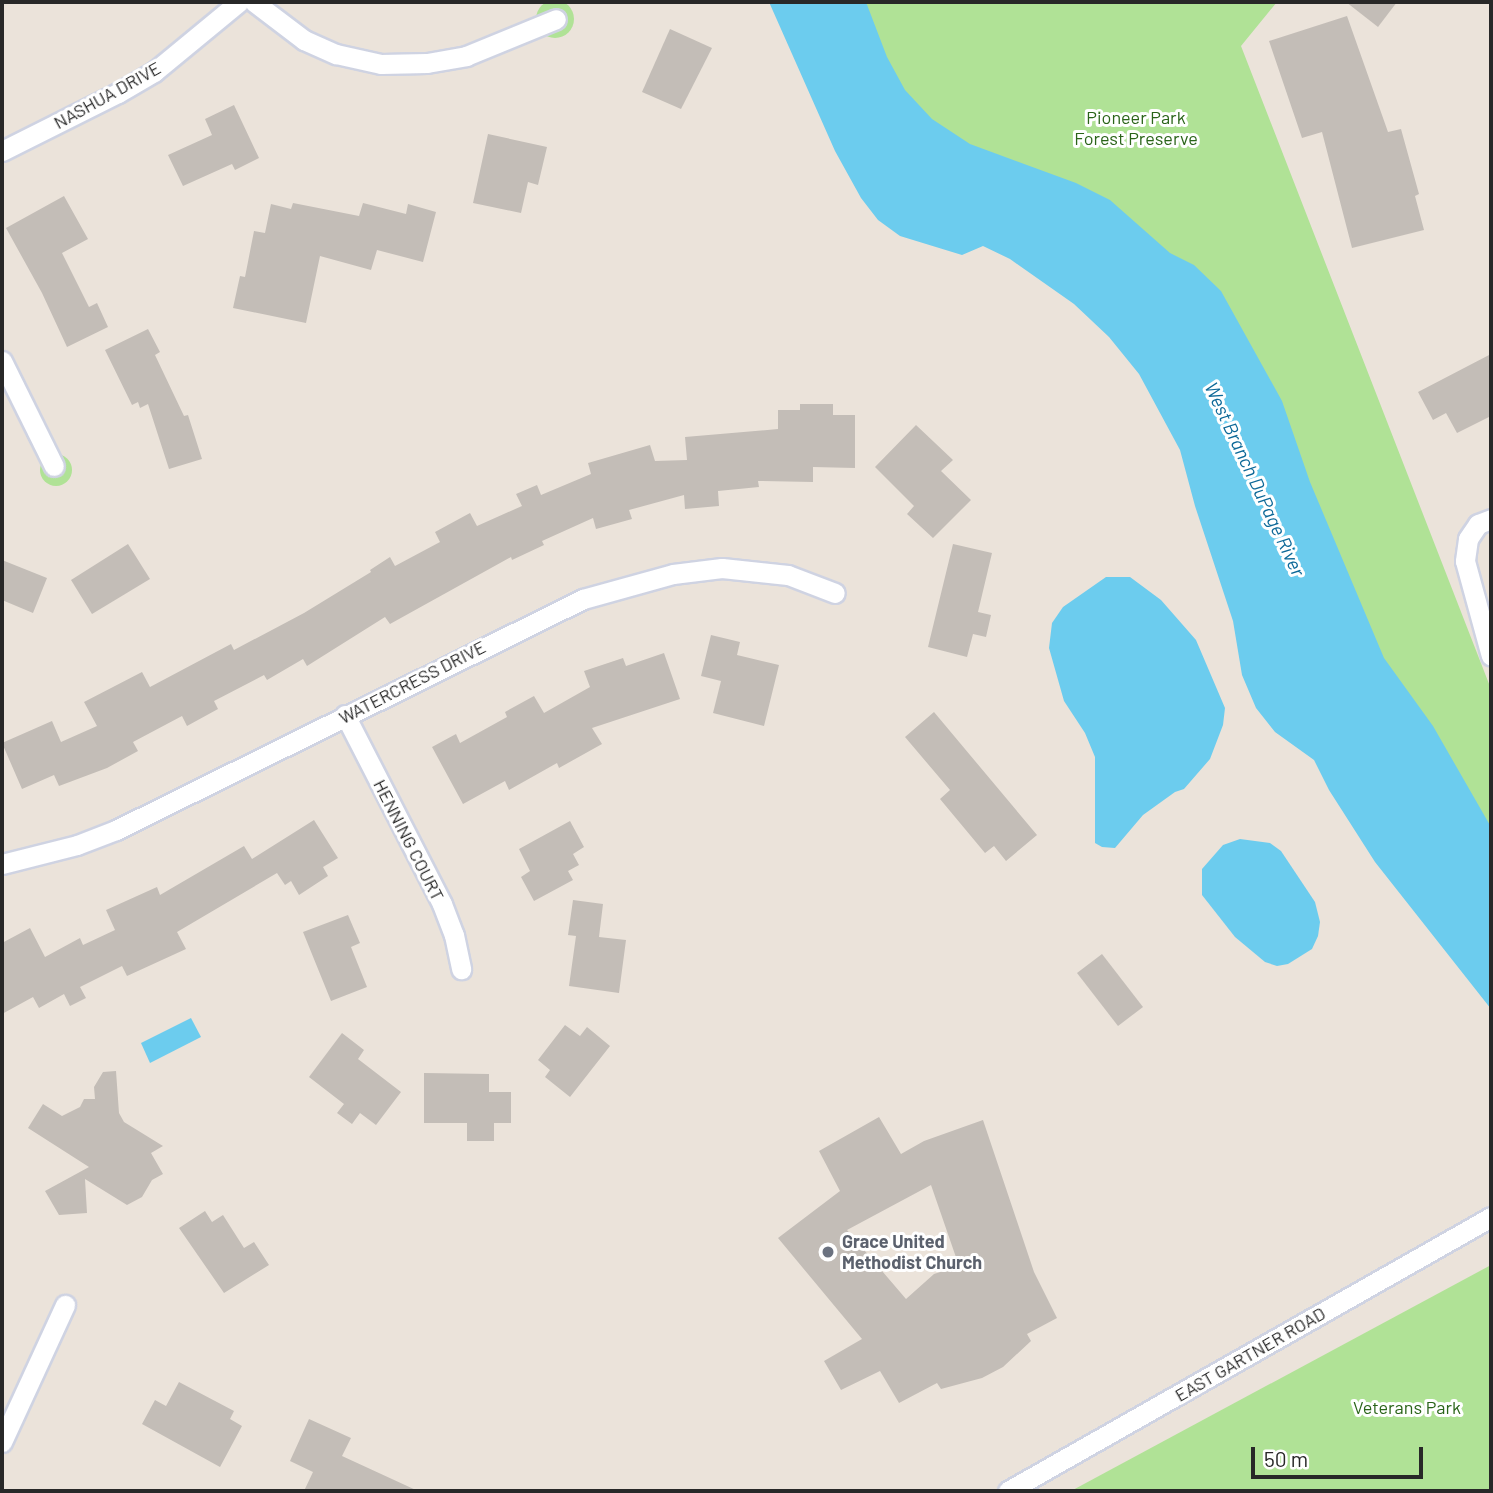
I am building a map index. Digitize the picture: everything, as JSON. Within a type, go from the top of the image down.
[{"type":"street","name":"NASHUA DRIVE","points":[[2,151],[154,72],[239,2]]},
{"type":"street","points":[[254,2],[304,40],[336,54],[382,64],[428,63],[466,56],[556,19]]},
{"type":"street","points":[[2,361],[54,466]]},
{"type":"street","points":[[1491,519],[1478,524],[1468,539],[1465,561],[1491,656]]},
{"type":"street","name":"WATERCRESS DRIVE","points":[[2,864],[77,845],[116,830],[547,614],[625,585],[673,574],[722,568],[788,575],[835,593]]},
{"type":"street","name":"HENNING COURT","points":[[345,715],[442,904],[454,935],[461,969]]},
{"type":"street","name":"EAST GARTNER ROAD","points":[[1008,1491],[1491,1217]]},
{"type":"street","points":[[2,1442],[65,1305]]},
{"type":"green space","points":[[555,0],[569,5],[574,19],[569,33],[555,38],[541,33],[536,19],[541,5]]},
{"type":"green space","name":"Pioneer Park Forest Preserve","points":[[823,2],[1277,2],[1241,46],[1491,689],[1491,936],[1211,382],[1007,218]]},
{"type":"green space","points":[[56,454],[68,458],[72,470],[68,482],[56,486],[44,482],[40,470],[44,458]]},
{"type":"green space","name":"Veterans Park","points":[[1491,1265],[1491,1491],[1071,1491]]},
{"type":"water","name":"West Branch DuPage River","points":[[769,2],[866,2],[887,57],[905,90],[932,119],[970,144],[1076,183],[1110,200],[1170,253],[1194,265],[1221,291],[1282,401],[1310,482],[1384,658],[1433,726],[1491,827],[1491,1009],[1375,862],[1329,790],[1314,760],[1275,732],[1256,708],[1242,675],[1233,621],[1195,506],[1180,450],[1139,374],[1109,337],[1074,304],[1010,259],[983,246],[962,255],[900,236],[878,220],[861,198],[835,151]]},
{"type":"water","points":[[1106,577],[1130,577],[1161,600],[1196,640],[1225,708],[1223,725],[1210,759],[1184,789],[1175,792],[1143,815],[1115,848],[1102,847],[1095,843],[1095,757],[1085,733],[1064,701],[1049,648],[1052,623],[1063,607]]},
{"type":"water","points":[[1240,839],[1270,843],[1281,851],[1315,902],[1320,922],[1318,936],[1312,949],[1288,964],[1277,966],[1265,962],[1235,937],[1202,895],[1202,869],[1223,845]]},
{"type":"water","points":[[191,1018],[201,1037],[150,1063],[141,1043]]},
{"type":"building","points":[[1346,2],[1397,2],[1378,27]]},
{"type":"building","points":[[1347,16],[1388,132],[1401,129],[1419,194],[1415,196],[1424,230],[1352,248],[1322,132],[1302,138],[1269,41]]},
{"type":"building","points":[[670,29],[712,48],[681,109],[642,92]]},
{"type":"building","points":[[234,105],[259,158],[235,170],[232,164],[183,186],[168,155],[212,135],[205,119]]},
{"type":"building","points":[[488,134],[547,147],[538,185],[528,182],[521,213],[473,203]]},
{"type":"building","points":[[64,196],[88,239],[62,253],[89,307],[97,303],[108,327],[67,347],[42,293],[6,228]]},
{"type":"building","points":[[293,203],[359,216],[363,203],[406,214],[408,204],[436,212],[423,262],[377,250],[371,270],[320,256],[306,323],[233,308],[240,276],[245,277],[254,231],[265,233],[271,204],[291,209]]},
{"type":"building","points":[[148,329],[160,352],[155,355],[184,416],[188,415],[202,459],[169,469],[148,404],[140,408],[138,402],[132,405],[105,350]]},
{"type":"building","points":[[1491,354],[1491,416],[1457,433],[1446,413],[1433,420],[1418,392]]},
{"type":"building","points":[[800,404],[833,404],[833,415],[855,415],[855,468],[813,467],[813,482],[758,481],[759,487],[718,491],[719,506],[685,509],[684,495],[629,510],[632,519],[596,529],[593,518],[542,541],[544,545],[512,560],[511,557],[390,624],[385,617],[307,666],[303,659],[267,680],[264,675],[214,701],[218,709],[187,726],[182,716],[133,742],[138,751],[107,768],[59,786],[54,775],[22,789],[2,743],[52,721],[61,742],[97,726],[84,702],[142,672],[150,687],[231,644],[234,650],[304,613],[371,572],[370,570],[390,557],[395,566],[440,542],[435,532],[470,513],[477,526],[522,506],[516,494],[537,485],[541,495],[591,474],[588,463],[650,445],[655,461],[687,460],[685,437],[778,429],[778,410],[800,410]]},
{"type":"building","points":[[916,425],[953,460],[941,471],[971,500],[933,538],[907,514],[914,506],[875,467]]},
{"type":"building","points":[[128,544],[150,579],[92,614],[71,580]]},
{"type":"building","points":[[953,544],[992,553],[978,612],[991,615],[986,637],[973,634],[967,657],[928,647]]},
{"type":"building","points":[[2,560],[47,578],[33,613],[2,600]]},
{"type":"building","points":[[711,635],[740,642],[737,655],[779,665],[764,726],[713,713],[721,681],[701,676]]},
{"type":"building","points":[[664,653],[680,699],[592,728],[602,744],[559,768],[557,763],[509,790],[505,781],[463,804],[432,747],[456,734],[460,743],[507,717],[505,712],[534,696],[544,713],[590,687],[584,671],[623,658],[626,666]]},
{"type":"building","points":[[934,712],[1037,835],[1006,861],[994,846],[985,853],[940,799],[950,790],[905,737]]},
{"type":"building","points":[[314,820],[338,858],[323,867],[328,876],[299,895],[291,881],[285,885],[277,873],[177,932],[186,949],[127,976],[122,966],[80,987],[86,998],[70,1006],[64,994],[39,1008],[33,997],[2,1014],[2,943],[30,928],[45,957],[80,938],[83,945],[115,930],[106,910],[157,887],[160,895],[244,846],[252,859]]},
{"type":"building","points":[[570,821],[584,847],[573,854],[579,865],[568,871],[573,880],[534,901],[521,877],[530,871],[519,849]]},
{"type":"building","points":[[573,900],[603,904],[599,937],[626,940],[619,993],[569,986],[576,936],[568,935]]},
{"type":"building","points":[[348,915],[360,943],[351,947],[367,987],[331,1001],[303,932]]},
{"type":"building","points":[[1102,954],[1143,1007],[1118,1026],[1077,973]]},
{"type":"building","points":[[565,1025],[580,1036],[587,1027],[610,1046],[570,1097],[545,1077],[550,1070],[538,1060]]},
{"type":"building","points":[[342,1033],[364,1050],[358,1059],[401,1092],[376,1125],[360,1113],[352,1124],[337,1113],[344,1104],[309,1077]]},
{"type":"building","points":[[116,1071],[119,1113],[124,1122],[163,1146],[151,1153],[163,1174],[152,1180],[142,1197],[127,1205],[85,1179],[87,1213],[59,1215],[45,1191],[89,1167],[28,1128],[43,1104],[62,1116],[80,1107],[84,1099],[95,1099],[94,1087],[103,1072]]},
{"type":"building","points":[[424,1073],[489,1074],[489,1092],[511,1092],[511,1123],[494,1123],[494,1141],[467,1141],[467,1123],[424,1123]]},
{"type":"building","name":"Grace United Methodist Church","points":[[879,1117],[901,1154],[924,1141],[983,1120],[1034,1272],[1057,1318],[1027,1334],[1031,1341],[1003,1367],[982,1378],[941,1389],[937,1383],[899,1403],[880,1371],[841,1390],[824,1361],[862,1339],[778,1238],[840,1191],[819,1151]],"holes":[[[931,1185],[959,1266],[934,1274],[906,1299],[847,1230]]]},
{"type":"building","points":[[205,1211],[212,1222],[223,1215],[244,1248],[254,1242],[269,1265],[224,1293],[179,1228]]},
{"type":"building","points":[[179,1382],[234,1411],[230,1419],[242,1426],[220,1467],[142,1424],[155,1400],[166,1406]]},
{"type":"building","points":[[309,1419],[351,1438],[342,1456],[418,1491],[304,1491],[313,1472],[290,1461]]},
{"type":"place","name":"Grace United Methodist Church","points":[[828,1252]]}]
